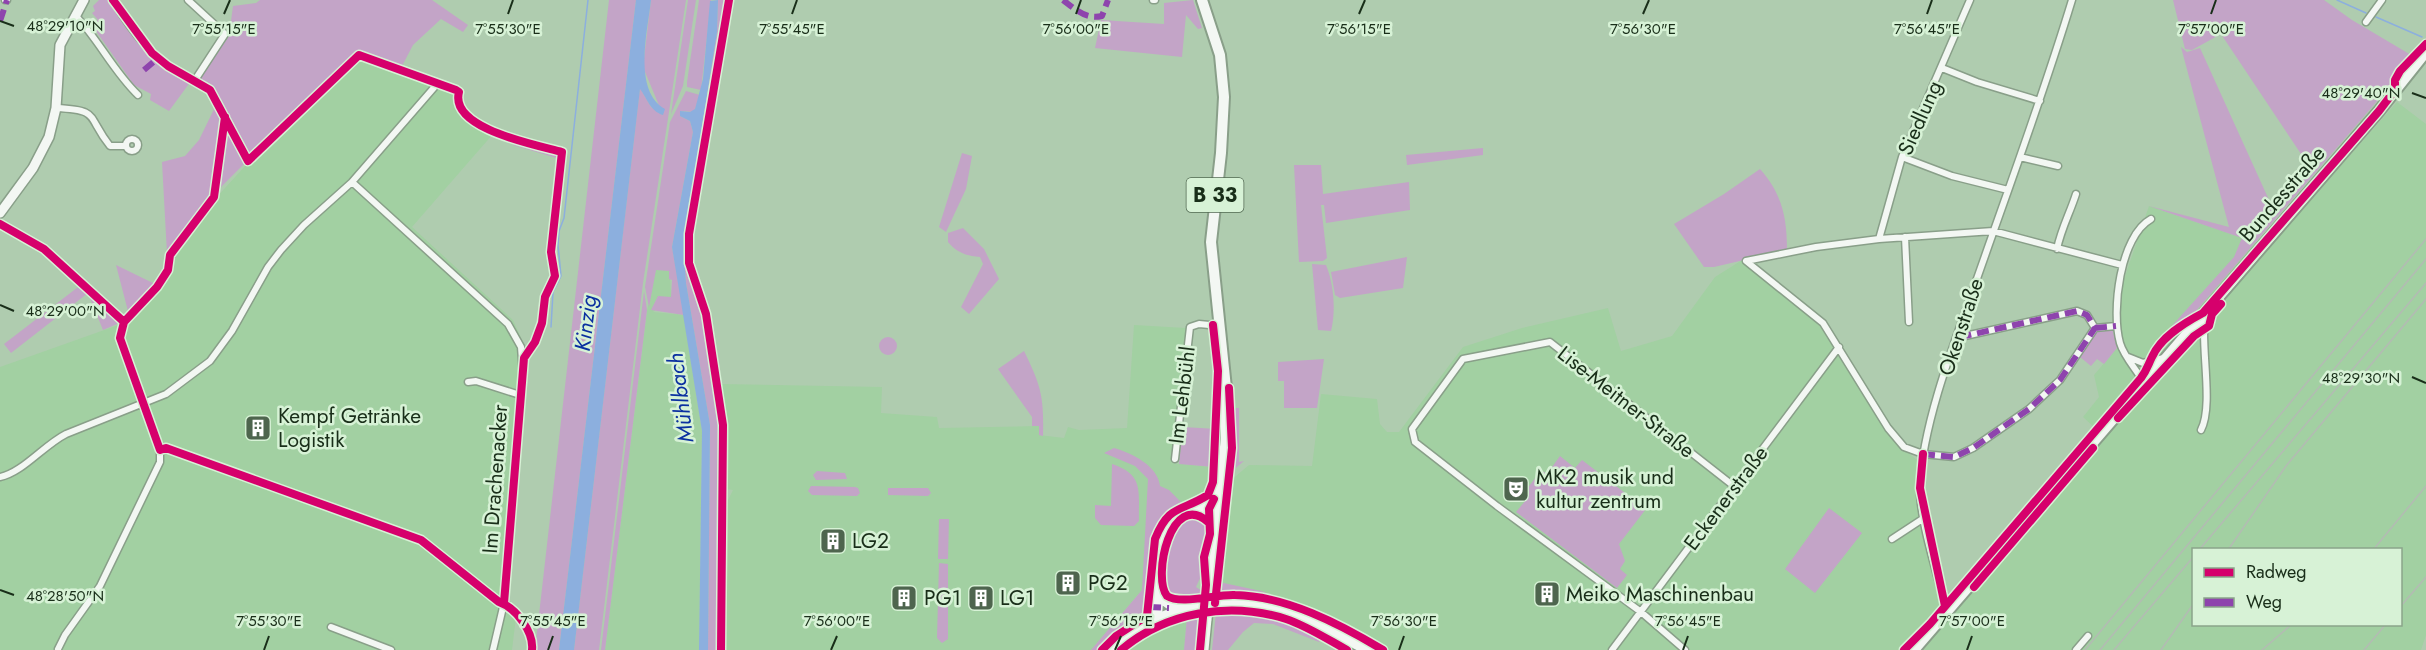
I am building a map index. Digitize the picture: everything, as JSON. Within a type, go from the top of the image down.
[{"type":"main road","name":"B 33","points":[[1202,0],[1220,55],[1223,81],[1221,153],[1211,242],[1226,413],[1218,510]]},
{"type":"main road","name":"Bundesstraße","points":[[1949,609],[2426,52]]},
{"type":"main road","points":[[1158,618],[1157,595],[1162,532],[1177,513],[1211,497],[1222,483]]},
{"type":"main road","points":[[1196,506],[1218,510]]},
{"type":"main road","points":[[1157,595],[1169,604],[1187,608]]},
{"type":"main road","points":[[1112,650],[1128,636],[1158,618],[1187,608],[1237,603],[1278,609],[1308,619],[1367,650]]},
{"type":"main road","points":[[1914,650],[1949,609]]},
{"type":"street","points":[[0,213],[44,149],[56,108],[60,45],[84,0]]},
{"type":"street","points":[[113,0],[152,53],[174,70],[195,80],[225,34],[188,0]]},
{"type":"street","name":"Siedlung","points":[[1879,239],[1902,157],[1970,0]]},
{"type":"street","name":"Okenstraße","points":[[1949,609],[1945,606],[1924,518],[1920,488],[1923,454],[1956,338],[2040,101],[2070,0]]},
{"type":"street","points":[[2366,22],[2382,0]]},
{"type":"street","points":[[75,15],[94,35],[115,68],[138,95]]},
{"type":"street","points":[[2413,68],[2426,61]]},
{"type":"street","points":[[1942,68],[1977,82],[2040,101]]},
{"type":"street","points":[[0,477],[15,472],[53,440],[144,404],[181,385],[210,362],[232,331],[268,267],[304,225],[352,182],[438,83]]},
{"type":"street","points":[[56,108],[87,111],[93,116],[110,146],[126,146]]},
{"type":"street","points":[[1902,157],[1952,176],[2008,190]]},
{"type":"street","points":[[2020,157],[2058,166]]},
{"type":"street","name":"Im Drachenacker","points":[[352,182],[514,332],[524,358],[504,603],[493,650]]},
{"type":"street","points":[[2057,249],[2063,223],[2070,214],[2076,194]]},
{"type":"street","points":[[2144,382],[2121,346],[2116,326],[2122,265],[2141,224],[2151,219]]},
{"type":"street","points":[[2095,328],[2065,374],[2029,409],[1973,448],[1954,457],[1923,454],[1904,447],[1888,428],[1823,323],[1746,261],[1816,247],[1879,239],[1993,231],[2122,265]]},
{"type":"street","points":[[1905,237],[1909,321]]},
{"type":"street","points":[[2201,430],[2205,418],[2202,346],[2206,309]]},
{"type":"street","points":[[1956,338],[2077,311],[2087,315],[2095,328]]},
{"type":"street","name":"Im Lehbühl","points":[[1175,459],[1190,327],[1199,324],[1220,326]]},
{"type":"street","points":[[2095,328],[2116,326]]},
{"type":"street","points":[[2187,331],[2202,346]]},
{"type":"street","points":[[58,649],[65,635],[100,586],[159,469],[160,450],[120,338]]},
{"type":"street","name":"Lise-Meitner-Straße","points":[[1641,612],[1497,506],[1412,438],[1412,429],[1463,359],[1550,342],[1735,487]]},
{"type":"street","name":"Eckenerstraße","points":[[1612,650],[1839,347]]},
{"type":"street","points":[[2127,356],[2143,363],[2165,358]]},
{"type":"street","name":"Im Drachenacker","points":[[468,382],[476,381],[520,395]]},
{"type":"street","points":[[1204,650],[1218,510]]},
{"type":"street","points":[[1892,539],[1924,518]]},
{"type":"street","points":[[1641,612],[1685,650]]},
{"type":"street","points":[[331,627],[391,650]]},
{"type":"street","points":[[2076,650],[2088,636]]},
{"type":"shaded area","points":[[99,0],[107,0],[111,7],[114,6],[156,59],[178,75],[191,81],[169,111],[150,100],[151,94],[134,85],[91,24],[98,20],[92,13],[95,11],[93,6]]},
{"type":"shaded area","points":[[260,0],[432,0],[468,25],[463,32],[441,19],[413,45],[401,68],[356,54],[248,160],[217,97],[199,80],[229,36],[233,6],[256,3]]},
{"type":"shaded area","points":[[609,0],[636,0],[559,650],[535,650]]},
{"type":"shaded area","points":[[651,0],[686,0],[643,283],[599,650],[574,650],[640,88],[651,107],[663,115],[643,67]]},
{"type":"shaded area","points":[[688,0],[696,0],[683,86],[671,114]]},
{"type":"shaded area","points":[[699,0],[711,0],[701,90],[687,87]]},
{"type":"shaded area","points":[[718,0],[727,0],[710,92],[708,91],[717,32]]},
{"type":"shaded area","points":[[1193,0],[1202,28],[1198,29],[1186,15],[1182,57],[1095,48],[1101,20],[1164,24],[1164,3]]},
{"type":"shaded area","points":[[2173,0],[2324,0],[2352,20],[2411,55],[2391,85],[2196,311],[2179,325],[2154,353],[2150,350],[2234,257],[2242,238],[2149,206],[2229,227],[2181,47],[2187,52],[2200,48],[2274,211],[2311,169],[2221,34],[2192,50],[2185,49]]},
{"type":"shaded area","points":[[362,57],[456,91],[455,101],[458,109],[493,134],[412,227],[513,320],[526,349],[527,366],[509,587],[509,603],[516,617],[512,650],[0,650],[0,367],[124,323],[156,290],[168,272],[171,255],[213,201],[258,152]]},
{"type":"shaded area","points":[[686,91],[700,95],[694,112],[681,111],[680,116],[690,121],[693,132],[672,247],[684,315],[651,310],[658,296],[671,297],[672,280],[669,279],[669,271],[656,270],[649,307],[645,287],[670,122]]},
{"type":"shaded area","points":[[707,97],[711,98],[690,216],[687,255],[691,280],[703,309],[722,428],[720,650],[708,650],[710,425],[686,283],[684,256],[687,221]]},
{"type":"shaded area","points":[[2397,102],[2426,124],[2426,635],[2421,650],[1346,650],[1287,620],[1237,611],[1216,613],[1230,481],[1249,465],[1312,466],[1321,394],[1377,399],[1380,424],[1387,432],[1399,432],[1463,347],[1522,328],[1608,308],[1621,351],[1672,336],[1715,277],[1742,260],[1792,297],[1822,325],[1895,442],[1917,460],[1920,501],[1941,613],[2046,484],[2096,429],[2083,417],[2099,397],[2094,375],[2117,348],[2115,330],[2122,285],[2149,206],[2269,247]]},
{"type":"shaded area","points":[[217,103],[223,118],[213,196],[167,254],[162,162],[185,156],[199,140]]},
{"type":"shaded area","points":[[225,122],[247,161],[216,192]]},
{"type":"shaded area","points":[[515,140],[558,152],[560,159],[513,145]]},
{"type":"shaded area","points":[[1483,148],[1483,155],[1407,165],[1406,155]]},
{"type":"shaded area","points":[[962,153],[972,156],[966,189],[946,232],[939,227]]},
{"type":"shaded area","points":[[1294,165],[1321,165],[1323,194],[1409,182],[1410,210],[1326,223],[1324,205],[1321,205],[1327,258],[1323,261],[1299,262]]},
{"type":"shaded area","points":[[1760,169],[1774,188],[1782,207],[1787,250],[1714,267],[1704,267],[1674,224]]},
{"type":"shaded area","points":[[963,228],[984,249],[999,279],[969,314],[961,307],[983,264],[980,257],[962,253],[948,242],[948,233]]},
{"type":"shaded area","points":[[1407,257],[1403,288],[1340,298],[1335,295],[1331,272]]},
{"type":"shaded area","points":[[1312,264],[1326,265],[1329,272],[1334,306],[1331,331],[1318,330]]},
{"type":"shaded area","points":[[116,265],[157,285],[129,316],[129,315]]},
{"type":"shaded area","points":[[656,269],[670,271],[671,297],[653,312],[684,315],[702,431],[699,650],[605,650],[647,311]]},
{"type":"shaded area","points":[[82,284],[116,316],[117,324],[103,330],[88,293],[11,353],[4,344]]},
{"type":"shaded area","points":[[644,291],[647,310],[605,650],[601,650]]},
{"type":"shaded area","points":[[1134,325],[1186,328],[1172,463],[1212,467],[1211,476],[1207,490],[1176,506],[1162,519],[1152,541],[1142,590],[1091,650],[722,650],[726,504],[733,490],[725,489],[725,418],[719,384],[882,387],[881,413],[937,417],[939,428],[1039,426],[1039,435],[1064,438],[1068,427],[1079,430],[1127,428]]},
{"type":"shaded area","points":[[2112,328],[2117,348],[2104,364],[2097,359],[2091,366],[2080,357],[2096,330]]},
{"type":"shaded area","points":[[884,337],[892,337],[897,342],[895,353],[884,355],[879,350],[879,342]]},
{"type":"shaded area","points":[[1024,351],[1040,392],[1043,436],[1039,435],[1039,426],[1032,426],[1032,417],[998,369]]},
{"type":"shaded area","points":[[1324,359],[1317,408],[1284,408],[1284,381],[1278,381],[1278,362]]},
{"type":"shaded area","points":[[1234,408],[1239,408],[1239,462],[1244,461],[1232,471]]},
{"type":"shaded area","points":[[1183,427],[1217,429],[1214,467],[1179,464]]},
{"type":"shaded area","points":[[1114,448],[1143,461],[1154,472],[1160,486],[1169,490],[1183,504],[1170,511],[1160,521],[1154,535],[1150,550],[1145,611],[1096,650],[1091,650],[1142,590],[1148,479],[1135,466],[1104,453]]},
{"type":"shaded area","points":[[1560,456],[1575,468],[1582,460],[1646,509],[1619,544],[1625,561],[1620,569],[1627,575],[1617,588],[1516,512],[1526,500],[1524,493],[1541,470],[1547,474]]},
{"type":"shaded area","points":[[1112,464],[1130,473],[1138,486],[1139,521],[1134,526],[1101,525],[1095,518],[1095,505],[1111,506]]},
{"type":"shaded area","points":[[817,471],[845,473],[847,479],[816,480],[813,475]]},
{"type":"shaded area","points":[[811,486],[855,487],[860,493],[857,496],[812,495],[808,491]]},
{"type":"shaded area","points":[[888,488],[928,488],[931,493],[928,496],[888,495]]},
{"type":"shaded area","points":[[1829,508],[1862,533],[1815,593],[1785,569]]},
{"type":"shaded area","points":[[1191,516],[1205,520],[1210,529],[1201,576],[1196,587],[1202,591],[1201,595],[1180,599],[1173,597],[1167,591],[1164,582],[1165,556],[1174,530],[1182,521]]},
{"type":"shaded area","points":[[939,519],[949,519],[948,559],[938,559]]},
{"type":"shaded area","points":[[939,563],[948,564],[948,639],[942,643],[937,638]]},
{"type":"shaded area","points":[[1219,582],[1261,591],[1325,614],[1326,618],[1275,600],[1247,594],[1218,593]]},
{"type":"shaded area","points":[[1237,611],[1281,619],[1302,626],[1322,637],[1319,642],[1273,624],[1254,623],[1228,650],[1212,650],[1216,613]]},
{"type":"shaded area","points":[[1199,614],[1197,650],[1184,650],[1187,617]]},
{"type":"shaded area","points":[[1187,617],[1184,650],[1123,650],[1147,633]]},
{"type":"water","points":[[636,0],[651,0],[645,42],[645,74],[648,88],[655,100],[665,109],[663,115],[655,111],[640,89],[574,650],[559,650]]},
{"type":"water","points":[[718,0],[717,32],[687,221],[684,256],[686,283],[710,425],[708,650],[699,650],[702,431],[672,247],[693,132],[690,121],[680,116],[680,111],[690,112],[695,109],[703,79],[710,1]]},
{"type":"waterway","points":[[551,327],[553,292],[561,276],[559,231],[564,218],[588,0]]},
{"type":"waterway","points":[[2337,0],[2366,13]]},
{"type":"waterway","points":[[2376,17],[2422,37]]},
{"type":"railway","points":[[2085,650],[2426,239]]},
{"type":"railway","points":[[2100,650],[2426,259]]},
{"type":"railway","points":[[2201,548],[2426,283]]},
{"type":"railway","points":[[2229,548],[2286,466],[2426,299]]},
{"type":"railway","points":[[2375,548],[2426,486]]},
{"type":"railway","points":[[2114,650],[2192,558]]},
{"type":"railway","points":[[2402,605],[2426,577]]},
{"type":"railway","points":[[2161,650],[2192,606]]},
{"type":"railway","points":[[2262,650],[2290,626]]},
{"type":"railway","points":[[2364,650],[2384,626]]},
{"type":"marked path","points":[[0,21],[7,0]]},
{"type":"marked path","points":[[1063,0],[1081,13],[1096,17],[1102,16],[1108,0]]},
{"type":"marked path","points":[[144,70],[158,58]]},
{"type":"marked path","points":[[1923,454],[1954,457],[1973,448],[2029,409],[2060,380],[2095,328],[2087,315],[2077,311],[1956,338]]},
{"type":"marked path","points":[[2095,328],[2116,326]]},
{"type":"marked path","points":[[1149,607],[1169,608]]},
{"type":"cycle path","points":[[113,0],[152,53],[168,66],[210,90],[248,161],[359,55],[456,90],[459,92],[460,105],[467,116],[497,133],[562,152],[551,252],[555,276],[545,297],[542,323],[535,342],[524,358],[504,603]]},
{"type":"cycle path","points":[[721,650],[723,425],[706,314],[689,263],[689,234],[729,0]]},
{"type":"cycle path","points":[[1904,650],[1930,624],[2141,378],[2161,343],[2181,326],[2203,313],[2379,111],[2395,90],[2395,80],[2400,71],[2426,44]]},
{"type":"cycle path","points":[[225,117],[214,197],[170,255],[168,270],[157,287],[124,322],[120,338],[160,450],[166,448],[421,540],[512,610],[527,628],[532,650]]},
{"type":"cycle path","points":[[0,224],[44,249],[124,322]]},
{"type":"cycle path","points":[[2118,418],[2194,336],[2209,326],[2212,314],[2221,304]]},
{"type":"cycle path","points":[[1102,650],[1116,636],[1147,616],[1155,539],[1165,520],[1177,510],[1208,495],[1213,482],[1218,371],[1213,325]]},
{"type":"cycle path","points":[[1215,603],[1232,448],[1229,388]]},
{"type":"cycle path","points":[[1974,587],[2093,448]]},
{"type":"cycle path","points":[[1923,454],[1920,488],[1945,606]]},
{"type":"cycle path","points":[[1200,650],[1206,585],[1204,557],[1210,534],[1209,509],[1214,499]]},
{"type":"cycle path","points":[[1208,522],[1195,515],[1184,517],[1175,526],[1168,540],[1162,572],[1163,586],[1167,596],[1181,600],[1235,595],[1274,600],[1331,621],[1383,650]]},
{"type":"cycle path","points":[[1121,650],[1139,637],[1178,619],[1199,613],[1221,611],[1242,611],[1286,619],[1347,650]]},
{"type":"place","name":"Kempf Getränke Logistik","points":[[258,428]]},
{"type":"place","name":"MK2 musik und kultur zentrum","points":[[1516,489]]},
{"type":"place","name":"LG2","points":[[833,541]]},
{"type":"place","name":"PG2","points":[[1068,583]]},
{"type":"place","name":"Meiko Maschinenbau","points":[[1547,594]]},
{"type":"place","name":"PG1","points":[[904,598]]},
{"type":"place","name":"LG1","points":[[981,598]]},
{"type":"water label","name":"Kinzig","points":[[585,323]]},
{"type":"water label","name":"Mühlbach","points":[[680,398]]}]
